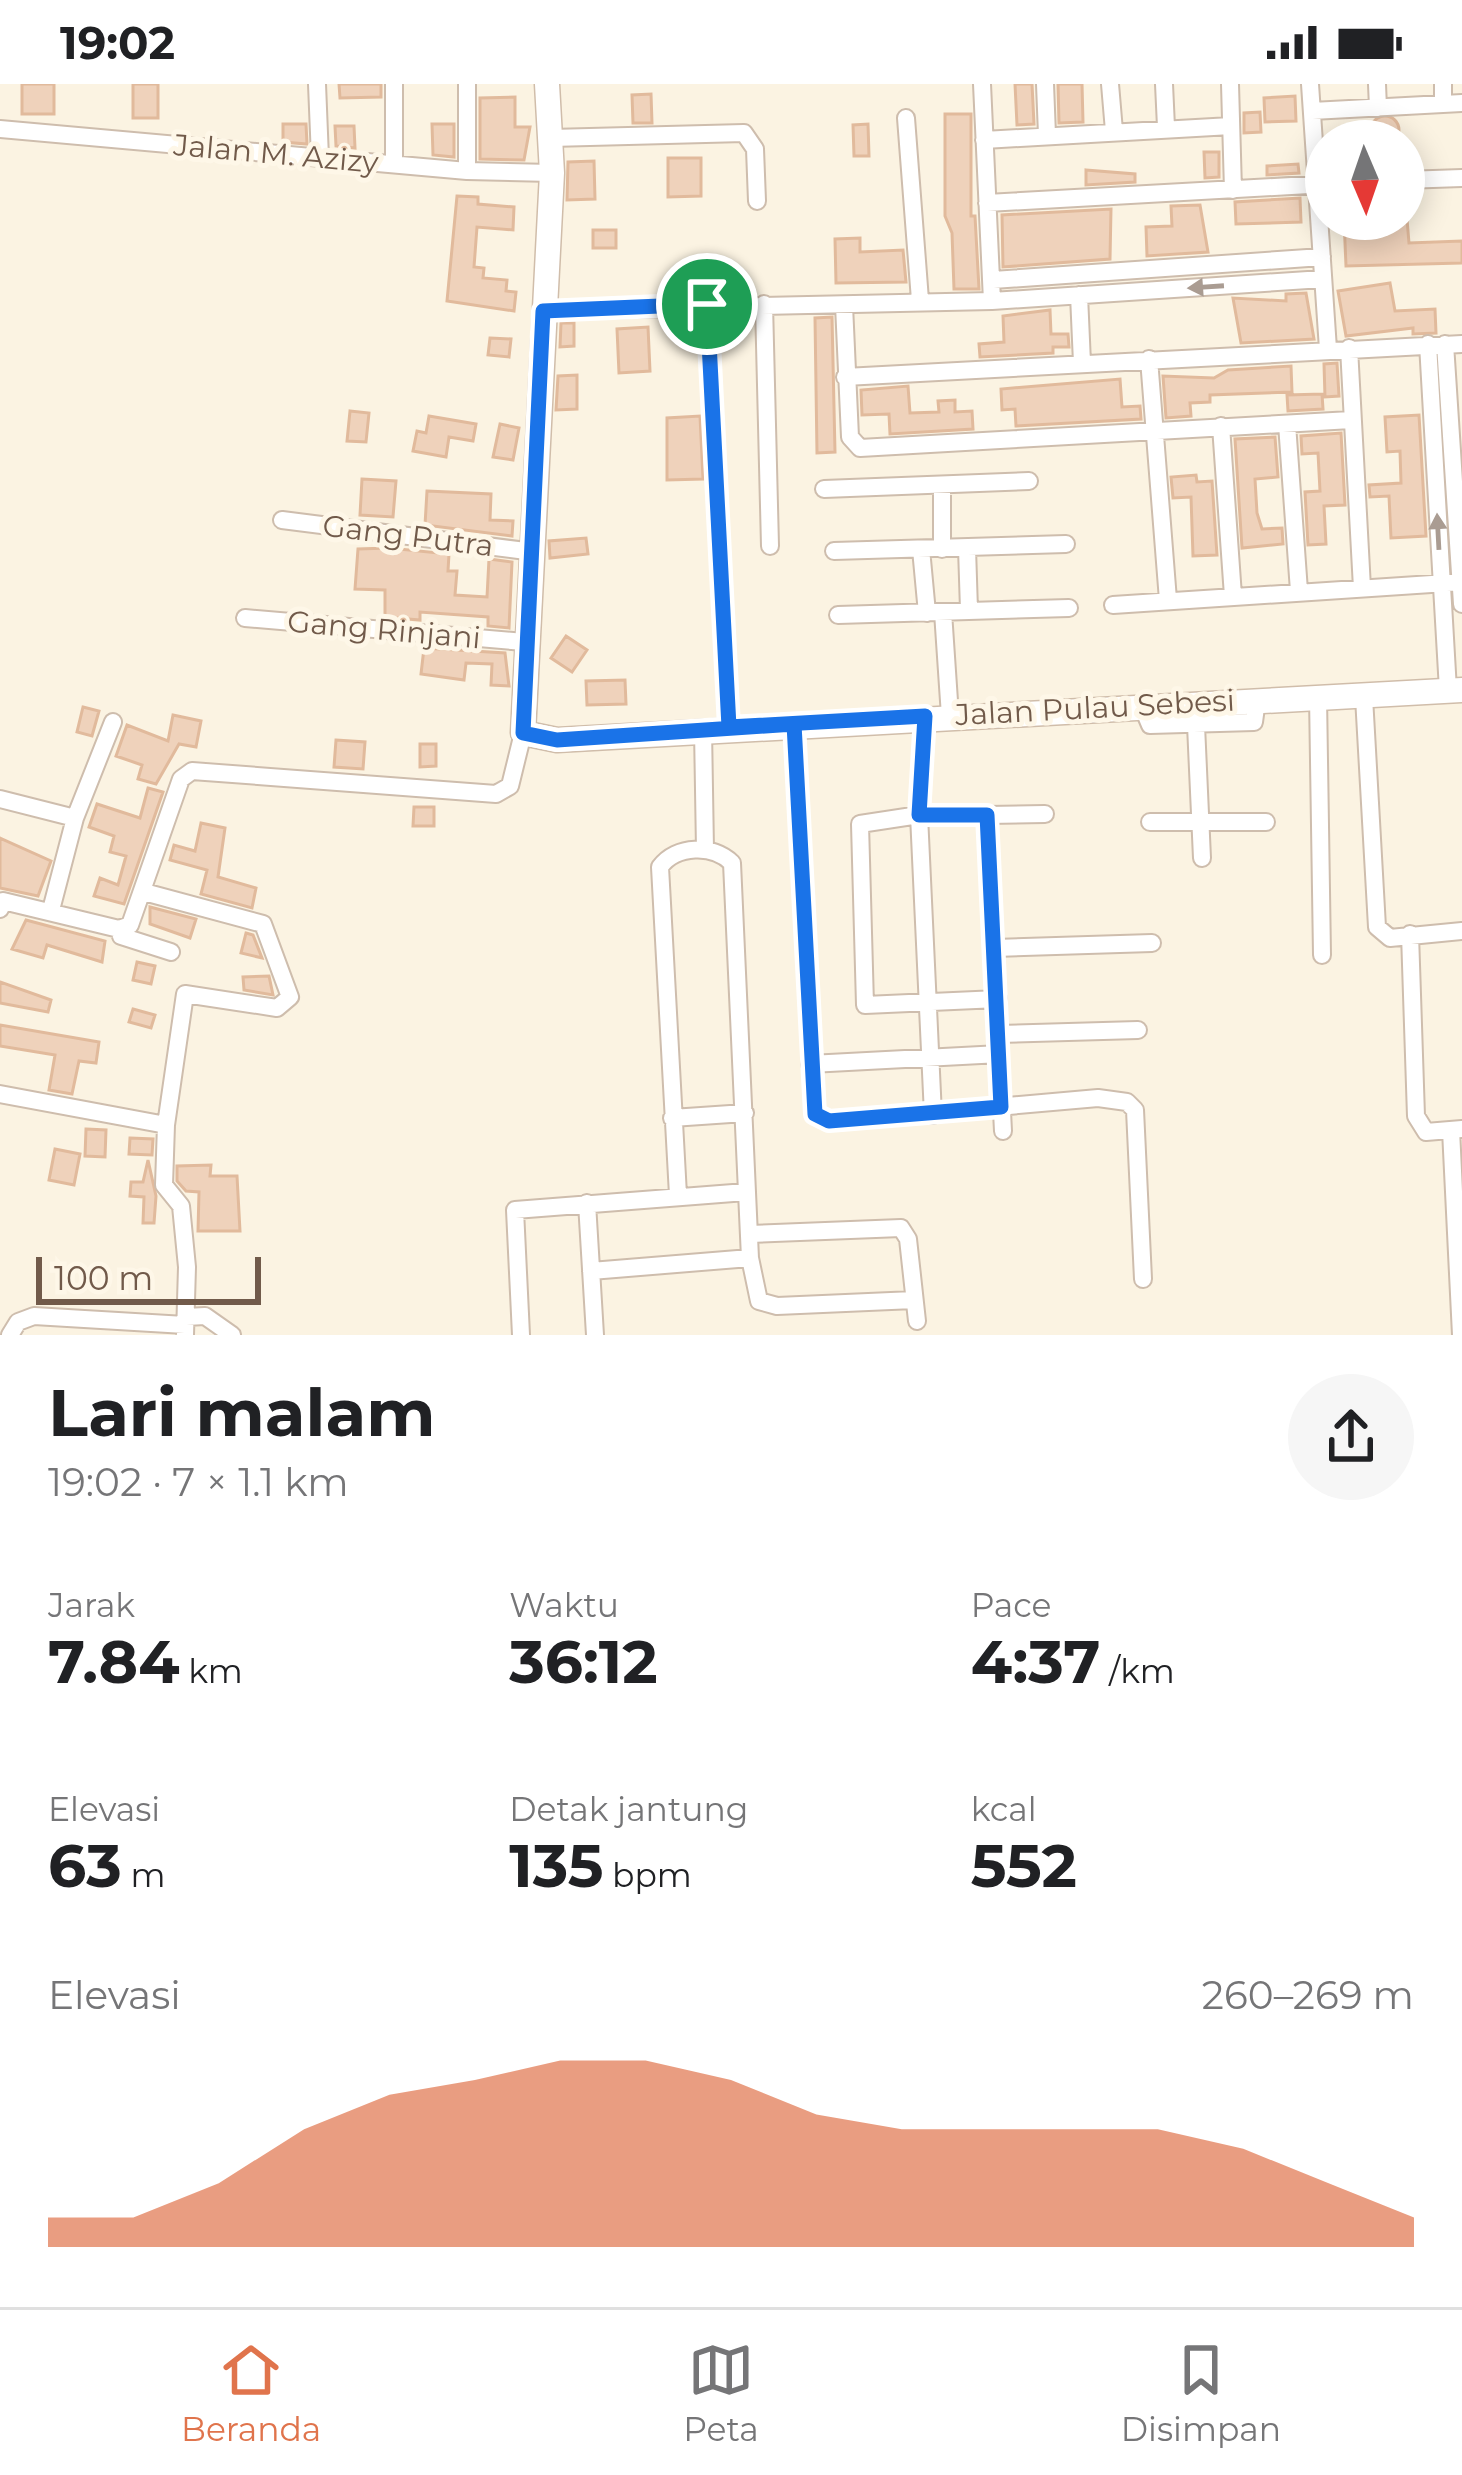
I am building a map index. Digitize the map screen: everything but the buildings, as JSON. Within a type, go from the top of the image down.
[{"type":"street","points":[[317,84],[320,158]]},
{"type":"street","points":[[394,84],[394,164]]},
{"type":"street","points":[[466,84],[467,170]]},
{"type":"street","points":[[1,903],[119,928],[136,918],[181,779],[192,771],[496,794],[511,786],[523,733],[524,642],[534,552],[552,172],[548,84]]},
{"type":"street","points":[[982,84],[992,301]]},
{"type":"street","points":[[1045,84],[1047,135]]},
{"type":"street","points":[[1111,84],[1114,130]]},
{"type":"street","points":[[1164,84],[1166,127]]},
{"type":"street","points":[[1230,84],[1233,190]]},
{"type":"street","points":[[1310,84],[1313,120]]},
{"type":"street","points":[[1377,84],[1378,108]]},
{"type":"street","points":[[1312,111],[1453,104],[1442,84]]},
{"type":"street","points":[[906,118],[920,300]]},
{"type":"street","points":[[983,140],[1231,126]]},
{"type":"street","name":"Jalan M. Azizy","points":[[0,129],[467,170],[552,172]]},
{"type":"street","points":[[551,138],[744,133],[755,149],[758,201]]},
{"type":"street","points":[[1425,179],[1462,178]]},
{"type":"street","points":[[988,203],[1305,185]]},
{"type":"street","points":[[1322,240],[1328,349]]},
{"type":"street","points":[[993,280],[1322,256]]},
{"type":"street","points":[[543,311],[992,301],[1323,279]]},
{"type":"street","points":[[1079,295],[1082,363]]},
{"type":"street","points":[[705,850],[716,728],[707,304]]},
{"type":"street","points":[[764,304],[770,546]]},
{"type":"street","points":[[844,305],[850,437],[860,448],[1352,420]]},
{"type":"street","points":[[845,377],[1445,344]]},
{"type":"street","points":[[1445,344],[1462,604]]},
{"type":"street","points":[[1445,344],[1441,584],[1455,690]]},
{"type":"street","points":[[1348,347],[1362,588]]},
{"type":"street","points":[[1149,359],[1168,600]]},
{"type":"street","points":[[1287,424],[1299,591]]},
{"type":"street","points":[[1221,426],[1233,596]]},
{"type":"street","points":[[824,489],[1029,481]]},
{"type":"street","points":[[942,485],[942,549]]},
{"type":"street","name":"Gang Putra","points":[[282,520],[534,552]]},
{"type":"street","points":[[834,550],[1066,544]]},
{"type":"street","points":[[967,548],[969,610]]},
{"type":"street","points":[[921,549],[935,612],[938,716],[919,815],[933,1115]]},
{"type":"street","points":[[1113,605],[1461,582]]},
{"type":"street","points":[[838,615],[1069,608]]},
{"type":"street","name":"Gang Rinjani","points":[[245,618],[524,642]]},
{"type":"street","name":"Jalan Pulau Sebesi","points":[[523,733],[557,740],[1142,706],[1195,713],[1256,700],[1455,690]]},
{"type":"street","points":[[1318,696],[1322,955]]},
{"type":"street","points":[[1364,697],[1377,927],[1390,938],[1462,932]]},
{"type":"street","points":[[1195,713],[1202,858]]},
{"type":"street","points":[[51,910],[75,818],[113,722]]},
{"type":"street","points":[[794,724],[810,1064],[818,1118],[933,1115],[1098,1098],[1131,1104],[1143,1279]]},
{"type":"street","points":[[0,799],[75,818]]},
{"type":"street","points":[[998,998],[866,1005],[859,917],[860,824],[919,815],[1045,814]]},
{"type":"street","points":[[987,815],[1003,1131]]},
{"type":"street","points":[[1150,822],[1266,821]]},
{"type":"street","points":[[678,1195],[660,867],[679,851],[705,850],[732,863],[746,1192],[757,1297],[765,1304],[914,1300]]},
{"type":"street","points":[[144,892],[263,924],[290,998],[277,1007],[184,994],[166,1125],[164,1185],[182,1210],[185,1326]]},
{"type":"street","points":[[119,928],[122,937],[171,952]]},
{"type":"street","points":[[1410,934],[1416,1117],[1426,1132],[1457,1130],[1461,1335]]},
{"type":"street","points":[[995,948],[1152,943]]},
{"type":"street","points":[[999,1034],[1138,1030]]},
{"type":"street","points":[[810,1064],[1000,1054]]},
{"type":"street","points":[[0,1094],[166,1125]]},
{"type":"street","points":[[672,1118],[745,1113]]},
{"type":"street","points":[[521,1335],[512,1213],[524,1207],[746,1192]]},
{"type":"street","points":[[587,1203],[595,1335]]},
{"type":"street","points":[[749,1234],[901,1228],[908,1239],[917,1321]]},
{"type":"street","points":[[591,1270],[750,1258]]},
{"type":"street","points":[[10,1335],[18,1322],[34,1316],[81,1323],[185,1326],[205,1316],[232,1335]]},
{"type":"route","points":[[707,304],[729,727],[925,716],[919,815],[987,815],[1001,1107],[829,1121],[815,1114],[794,724],[557,740],[523,733],[543,311],[707,304]]}]
